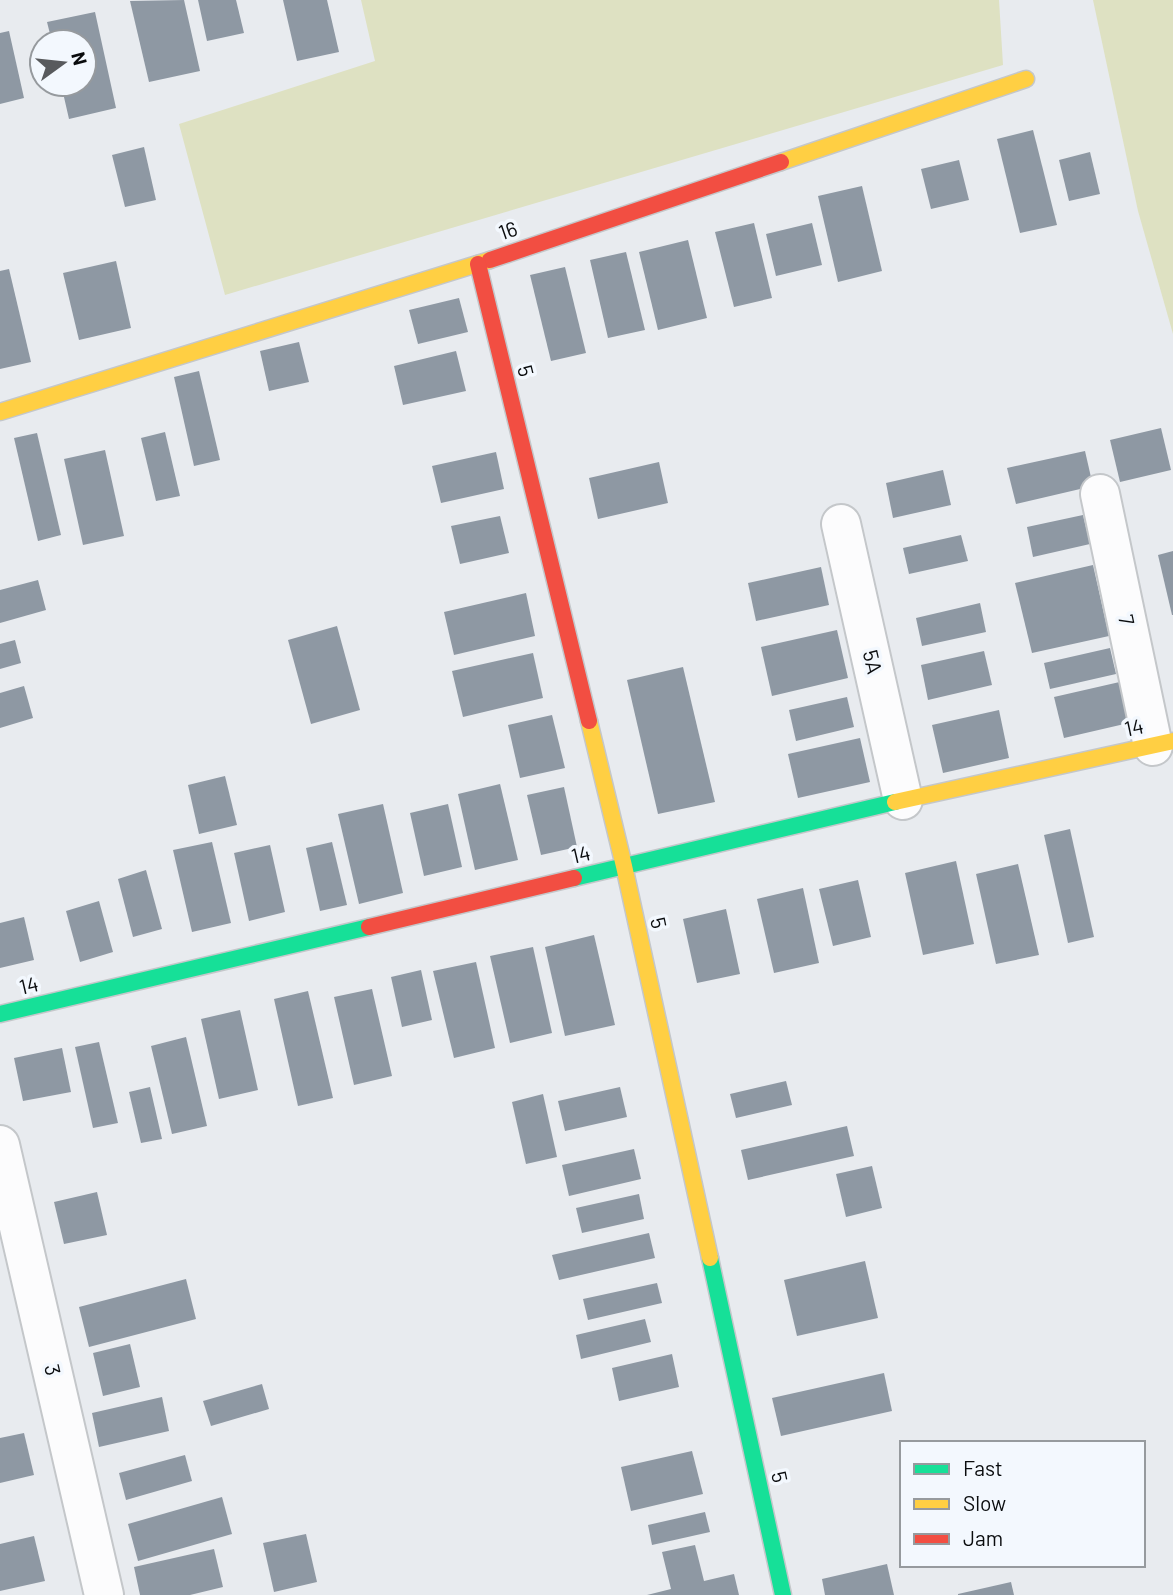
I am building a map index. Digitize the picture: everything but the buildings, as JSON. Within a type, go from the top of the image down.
[{"type":"street","name":"16","points":[[0,412],[478,264],[1027,79]]},
{"type":"street","name":"5","points":[[478,264],[624,866],[783,1595]]},
{"type":"street","name":"7","points":[[1100,494],[1163,743]]},
{"type":"street","name":"5A","points":[[841,524],[904,800]]},
{"type":"street","name":"14","points":[[0,1014],[904,800],[1163,743]]},
{"type":"street","name":"3","points":[[0,1145],[104,1595]]},
{"type":"green space","points":[[361,0],[999,0],[1003,65],[225,295],[179,124],[375,61]]},
{"type":"green space","points":[[1093,0],[1173,0],[1173,334],[1138,211]]},
{"type":"traffic: fast","points":[[574,878],[895,802]]},
{"type":"traffic: fast","points":[[0,1014],[369,927]]},
{"type":"traffic: fast","points":[[710,1258],[783,1595]]},
{"type":"traffic: slow","points":[[781,162],[1026,79]]},
{"type":"traffic: slow","points":[[0,412],[490,260]]},
{"type":"traffic: slow","points":[[589,721],[624,866],[710,1258]]},
{"type":"traffic: slow","points":[[895,802],[1173,741]]},
{"type":"traffic: jam","points":[[490,260],[781,162]]},
{"type":"traffic: jam","points":[[478,264],[589,721]]},
{"type":"traffic: jam","points":[[369,927],[574,878]]}]
